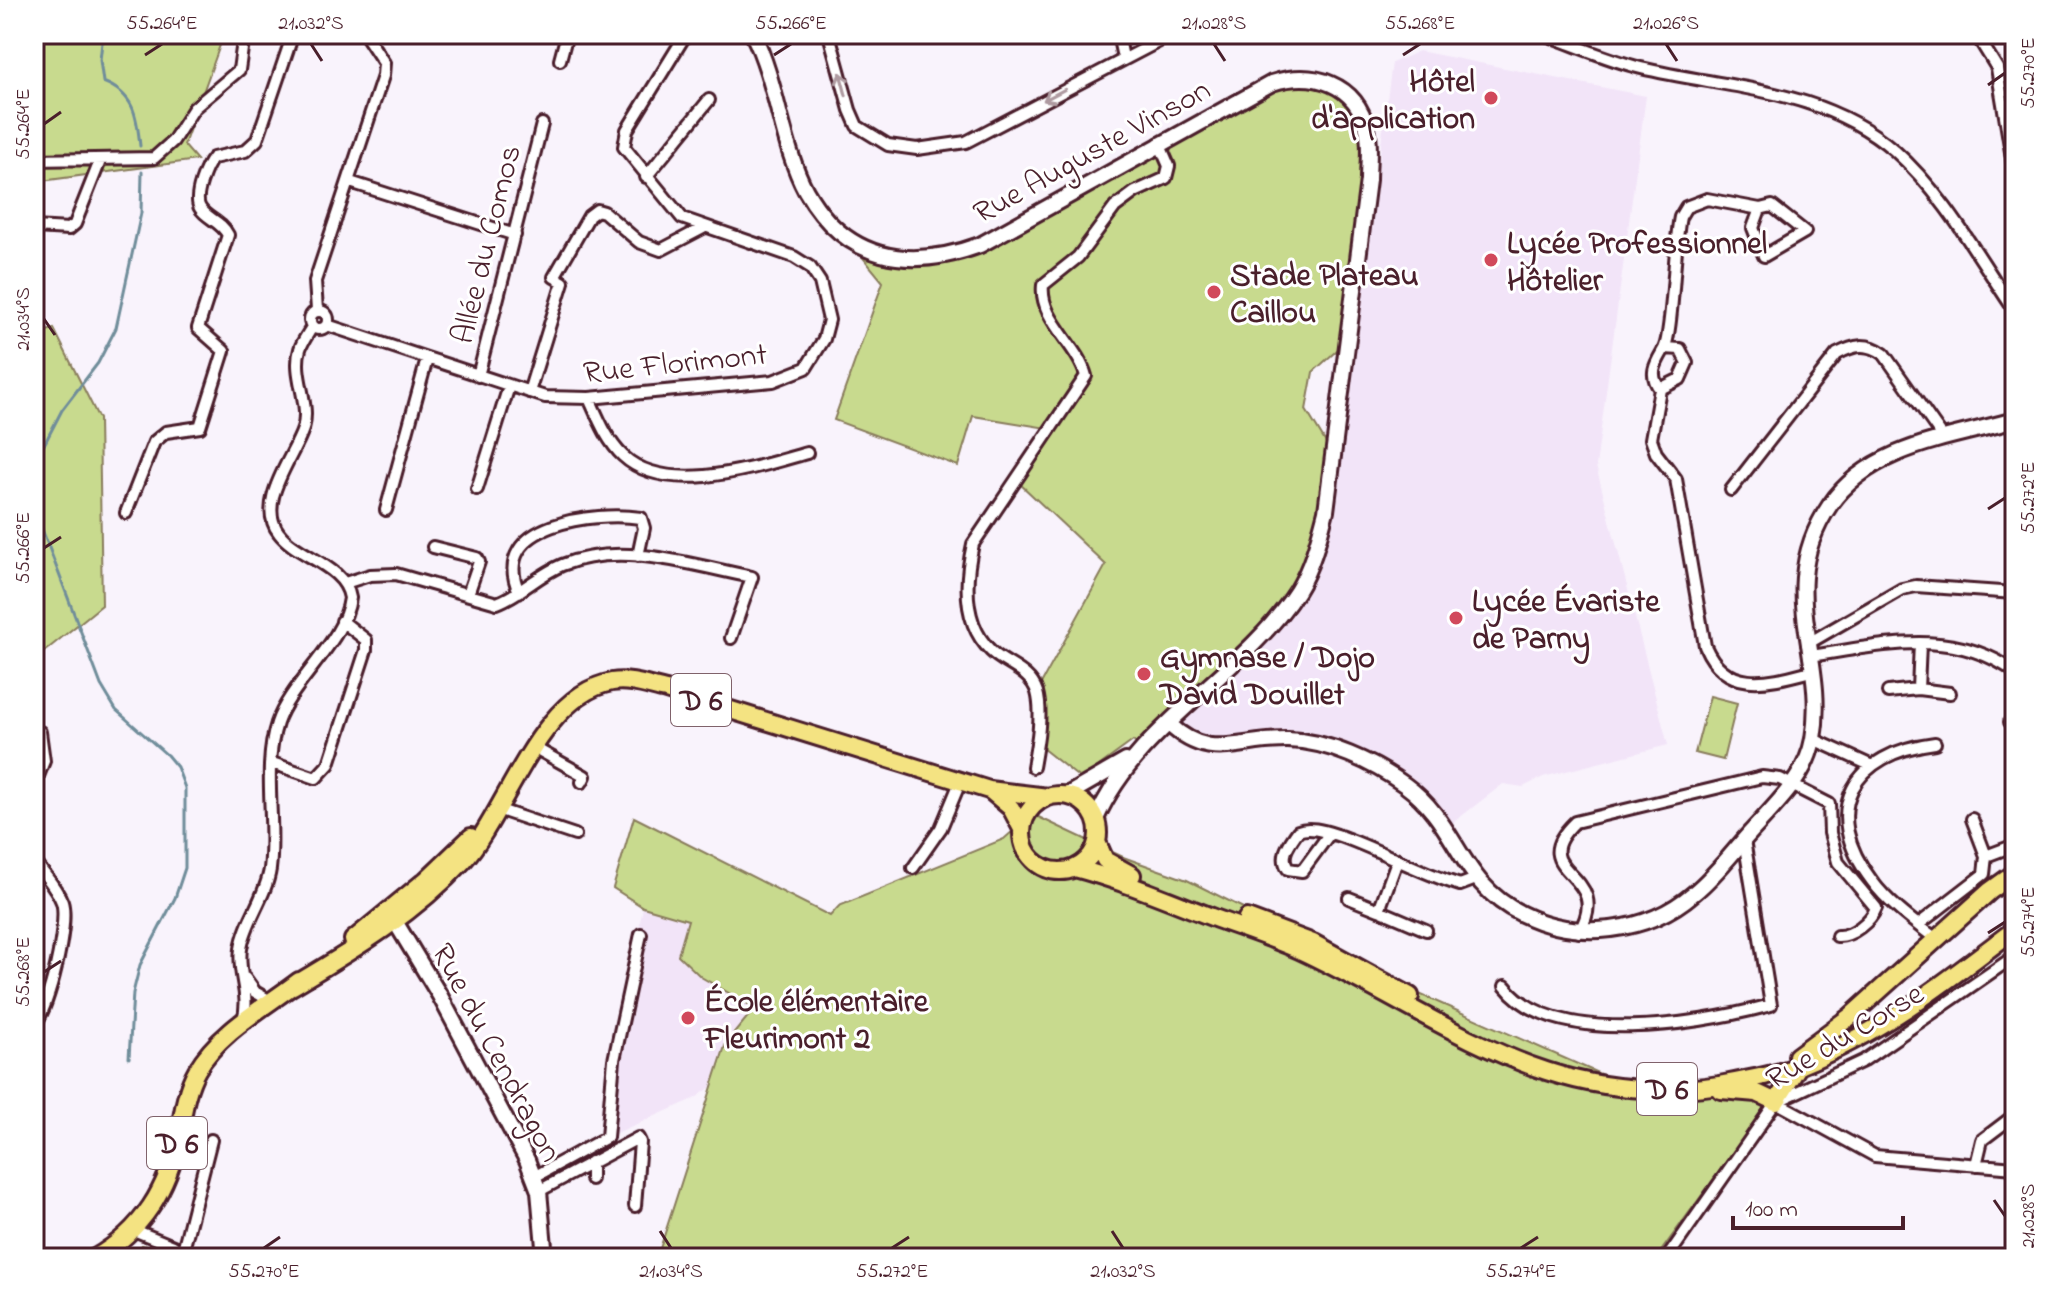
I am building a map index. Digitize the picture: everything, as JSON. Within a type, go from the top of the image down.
[{"type":"main road","name":"Rue Auguste Vinson","points":[[753,34],[806,189],[846,237],[882,255],[928,260],[980,245],[1159,143],[1272,83],[1291,77],[1311,77],[1341,89],[1362,113],[1368,132],[1368,180],[1326,511],[1315,553],[1299,588],[1268,630],[1169,724],[1117,779],[1096,819]]},
{"type":"main road","name":"Rue Auguste Vinson","points":[[763,34],[766,65]]},
{"type":"main road","points":[[1169,724],[1198,745],[1304,742],[1372,765],[1426,803],[1490,895],[1522,914],[1579,932],[1626,927],[1682,903],[1793,785],[1813,739],[1809,657],[1801,600],[1804,570],[1810,543],[1831,504],[1846,485],[1878,462],[1944,439],[2015,420]]},
{"type":"main road","name":"D 6","points":[[112,1258],[158,1200],[174,1161],[183,1111],[198,1068],[214,1047],[393,908],[495,811],[547,730],[578,699],[611,682],[629,682],[785,724],[989,790],[1048,797]]},
{"type":"main road","name":"Rue Auguste Vinson","points":[[1067,795],[1144,750]]},
{"type":"main road","name":"D 6","points":[[989,790],[1011,808],[1022,829]]},
{"type":"main road","points":[[1067,795],[1089,808],[1096,819],[1097,842],[1085,862],[1075,868],[1053,870],[1034,859],[1023,840],[1022,829],[1031,809],[1048,797],[1067,795]]},
{"type":"main road","points":[[396,923],[397,913],[459,856],[495,811]]},
{"type":"main road","name":"D 6","points":[[1097,842],[1105,860],[1116,869],[1313,943],[1492,1041],[1537,1060],[1586,1073],[1677,1079],[1718,1077],[1798,1061],[1873,1022],[2015,916]]},
{"type":"main road","name":"D 6","points":[[1075,868],[1111,878],[1306,953],[1487,1050],[1534,1069],[1584,1083],[1690,1089],[1798,1061],[1887,1024],[2015,929]]},
{"type":"main road","points":[[1690,1089],[1757,1093],[1776,1102],[1798,1061],[2014,875]]},
{"type":"main road","name":"D 6","points":[[291,987],[396,923]]},
{"type":"main road","name":"Rue du Cendragon","points":[[396,923],[440,996],[536,1184],[545,1258]]},
{"type":"main road","name":"D 6","points":[[95,1258],[132,1232]]},
{"type":"street","points":[[34,160],[142,161],[165,151],[194,108],[239,70],[244,34]]},
{"type":"street","points":[[126,513],[154,442],[166,432],[200,427],[224,351],[198,328],[228,235],[223,224],[200,208],[198,200],[213,158],[245,151],[257,140],[293,34]]},
{"type":"street","points":[[317,310],[327,315],[327,325],[317,330],[312,327],[309,318],[317,310],[315,281],[383,76],[384,63],[365,34]]},
{"type":"street","points":[[560,60],[567,34]]},
{"type":"street","name":"Rue Florimont","points":[[327,325],[545,397],[589,398],[773,381],[806,368],[817,354],[829,320],[820,282],[810,267],[794,257],[703,228],[682,218],[627,154],[623,138],[686,34]]},
{"type":"street","points":[[829,34],[857,126],[888,145],[917,149],[966,142],[1173,34]]},
{"type":"street","points":[[1118,34],[1123,58]]},
{"type":"street","points":[[1543,34],[1639,68],[1785,95],[1856,122],[1893,150],[1928,185],[2015,311]]},
{"type":"street","points":[[1976,34],[1997,68],[2015,176]]},
{"type":"street","points":[[646,177],[709,100]]},
{"type":"street","name":"Allée du Comos","points":[[478,376],[542,124]]},
{"type":"street","points":[[1033,767],[1037,691],[1028,678],[991,651],[975,628],[966,583],[968,565],[973,544],[1086,376],[1076,352],[1047,311],[1042,297],[1043,285],[1078,257],[1115,207],[1135,192],[1166,178],[1169,166],[1159,143]]},
{"type":"street","points":[[34,227],[69,229],[75,224],[100,161]]},
{"type":"street","points":[[350,182],[515,235]]},
{"type":"street","points":[[1760,209],[1753,228],[1764,256],[1805,232],[1772,206],[1760,209],[1707,199],[1686,207],[1678,228],[1665,348],[1654,368],[1655,382],[1660,389],[1651,439],[1656,453],[1676,479],[1705,646],[1713,663],[1724,674],[1755,681],[1809,657],[1902,589],[1916,586],[2015,593]]},
{"type":"street","points":[[529,392],[563,282],[554,277],[589,216],[597,210],[604,212],[639,242],[661,250],[703,228]]},
{"type":"street","points":[[241,1025],[247,998],[241,973],[242,945],[270,866],[274,735],[281,714],[342,621],[350,598],[345,583],[279,533],[273,514],[276,489],[303,428],[298,369],[300,349],[312,327]]},
{"type":"street","points":[[1731,490],[1837,354],[1857,345],[1876,348],[1884,354],[1944,439]]},
{"type":"street","points":[[1660,389],[1680,379],[1687,363],[1680,349],[1665,348]]},
{"type":"street","points":[[386,510],[427,359]]},
{"type":"street","points":[[477,489],[509,386]]},
{"type":"street","points":[[589,398],[615,448],[624,458],[651,472],[669,476],[730,474],[807,453]]},
{"type":"street","points":[[519,592],[511,575],[512,564],[522,546],[536,534],[561,523],[602,516],[641,518],[644,528],[638,556]]},
{"type":"street","points":[[433,547],[477,558],[479,562],[468,594]]},
{"type":"street","points":[[345,583],[370,575],[396,574],[497,603],[559,566],[620,554],[638,556],[752,577],[731,638]]},
{"type":"street","points":[[272,763],[316,778],[329,764],[366,650],[366,640],[342,621]]},
{"type":"street","points":[[1809,657],[1920,643],[1974,648],[2015,672]]},
{"type":"street","points":[[1918,689],[1920,643]]},
{"type":"street","points":[[1888,692],[1918,689],[1950,693]]},
{"type":"street","points":[[34,786],[44,761],[40,732]]},
{"type":"street","points":[[1813,739],[1870,765]]},
{"type":"street","points":[[1935,743],[1902,750],[1870,765],[1854,784],[1846,804],[1849,835],[1873,883],[1936,939]]},
{"type":"street","points":[[535,748],[585,776],[582,782]]},
{"type":"street","points":[[1579,932],[1590,907],[1587,895],[1558,859],[1556,850],[1560,839],[1575,822],[1762,777],[1793,785],[1829,804],[1830,833],[1838,862],[1876,908],[1874,914],[1851,934],[1837,936]]},
{"type":"street","points":[[913,868],[941,828],[961,780]]},
{"type":"street","points":[[495,811],[575,835]]},
{"type":"street","points":[[1918,925],[1984,874],[1986,856],[1972,819]]},
{"type":"street","points":[[1330,833],[1302,871],[1288,869],[1285,850],[1298,831],[1307,828],[1330,833],[1379,849],[1397,861],[1460,885],[1476,879]]},
{"type":"street","points":[[1505,986],[1512,995],[1545,1015],[1599,1024],[1688,1022],[1771,1005],[1744,840]]},
{"type":"street","points":[[1986,856],[2015,845]]},
{"type":"street","points":[[34,860],[51,882],[65,917],[52,978],[34,1025]]},
{"type":"street","points":[[1379,910],[1397,861]]},
{"type":"street","points":[[1349,898],[1426,930]]},
{"type":"street","points":[[536,1184],[607,1137],[614,1060],[641,934]]},
{"type":"street","name":"Rue du Corse","points":[[1667,1258],[1776,1102],[1863,1061],[2015,956]]},
{"type":"street","points":[[241,973],[255,992],[272,1002]]},
{"type":"street","points":[[1776,1102],[1875,1156],[2015,1168]]},
{"type":"street","points":[[1976,1165],[1982,1140],[2015,1115]]},
{"type":"street","points":[[536,1184],[591,1162],[638,1138],[635,1206]]},
{"type":"street","points":[[181,1256],[211,1140]]},
{"type":"street","points":[[591,1162],[591,1179]]},
{"type":"street","points":[[132,1232],[173,1246],[181,1256]]},
{"type":"shaded area","points":[[1419,51],[1646,96],[1596,466],[1668,745],[1543,777],[1523,787],[1503,784],[1446,828],[1405,785],[1304,742],[1210,747],[1169,724],[1315,553],[1368,180],[1376,181],[1392,63]]},
{"type":"shaded area","name":"École élémentaire Fleurimont 2","points":[[643,907],[688,920],[701,977],[758,1010],[766,1049],[694,1099],[607,1137],[614,1060]]},
{"type":"green space","points":[[34,34],[224,34],[184,145],[197,160],[34,182]]},
{"type":"green space","points":[[1331,82],[1368,132],[1346,342],[1313,372],[1306,410],[1332,453],[1326,511],[1299,588],[1144,750],[1133,741],[1081,779],[1037,744],[1037,691],[1106,565],[1018,482],[1053,429],[973,416],[958,466],[834,420],[883,282],[846,237],[864,249],[949,256],[1272,83]]},
{"type":"green space","points":[[54,329],[99,419],[102,605],[34,660],[34,334]]},
{"type":"green space","points":[[1710,696],[1737,703],[1723,760],[1695,753]]},
{"type":"green space","points":[[1032,814],[1123,857],[1187,880],[1392,982],[1634,1089],[1757,1094],[1766,1107],[1656,1258],[657,1258],[726,1043],[755,1008],[701,977],[678,955],[688,920],[643,907],[613,888],[634,817],[830,916],[839,906],[1004,839]]},
{"type":"green space","points":[[142,1245],[167,1254],[166,1258],[133,1258]]},
{"type":"waterway","points":[[103,34],[100,60],[103,82],[128,99],[135,115],[140,146]]},
{"type":"waterway","points":[[34,464],[62,410],[98,363],[116,328],[141,213],[142,172]]},
{"type":"waterway","points":[[34,508],[101,685],[116,710],[177,767],[185,788],[185,868],[175,898],[140,965],[133,993],[129,1058]]},
{"type":"place","name":"Hôtel d'application","points":[[1491,98]]},
{"type":"place","name":"Lycée Professionnel Hôtelier","points":[[1491,260]]},
{"type":"place","name":"Stade Plateau Caillou","points":[[1214,292]]},
{"type":"place","name":"Lycée Évariste de Parny","points":[[1456,618]]},
{"type":"place","name":"Gymnase / Dojo David Douillet","points":[[1144,674]]},
{"type":"place","name":"École élémentaire Fleurimont 2","points":[[688,1018]]}]
